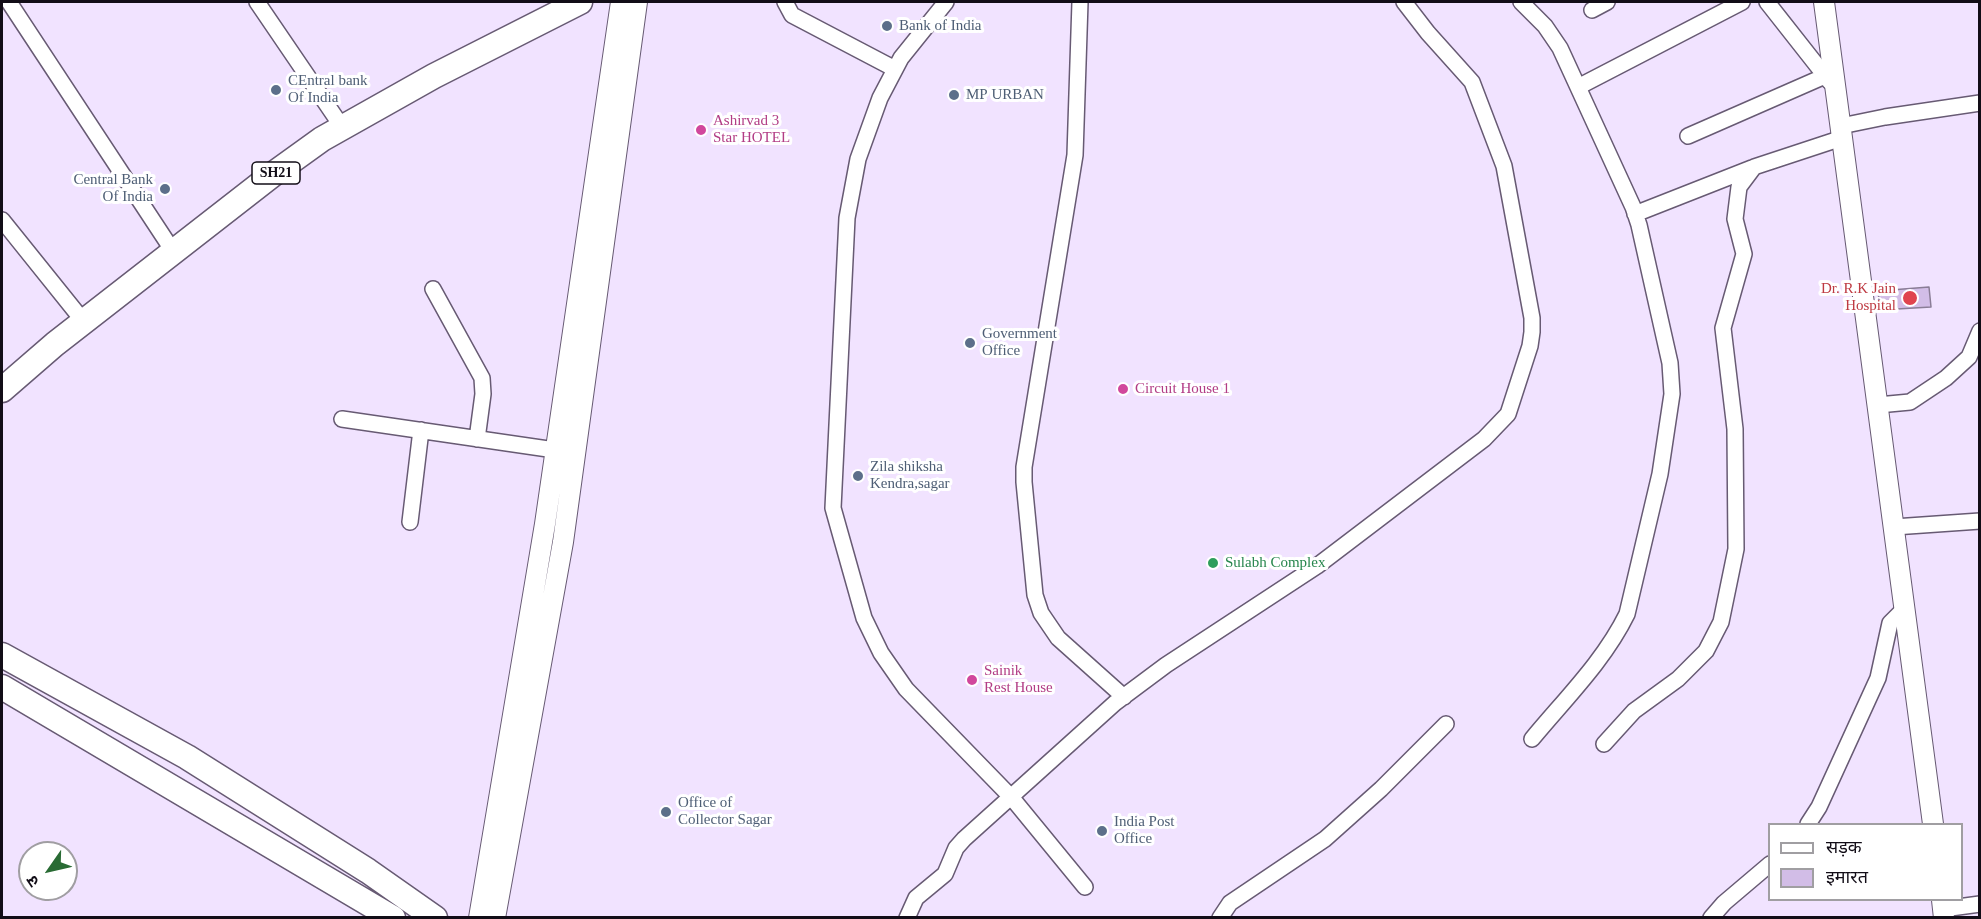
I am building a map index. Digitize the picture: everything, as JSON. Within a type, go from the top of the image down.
[{"type":"main road","name":"SH21","points":[[2,377],[76,312],[306,136],[468,43],[550,2]]},
{"type":"main road","name":"SH21","points":[[2,390],[64,337],[272,175],[322,139],[434,76],[580,2]]},
{"type":"main road","points":[[2,656],[187,758],[368,871],[435,917]]},
{"type":"main road","points":[[2,687],[393,918]]},
{"type":"street","points":[[11,2],[167,242]]},
{"type":"street","points":[[257,2],[336,118]]},
{"type":"street","points":[[479,918],[545,524],[621,2]]},
{"type":"street","points":[[495,918],[563,542],[637,2]]},
{"type":"street","points":[[785,2],[792,15],[895,69]]},
{"type":"street","points":[[946,2],[900,58],[880,98],[858,159],[847,218],[833,508],[864,618],[881,652],[906,689],[1012,798],[1085,887]]},
{"type":"street","points":[[1080,2],[1075,155],[1024,467],[1024,482],[1035,595],[1041,613],[1058,638],[1124,697]]},
{"type":"street","points":[[907,918],[916,898],[945,873],[956,848],[964,839],[1115,703],[1166,665],[1317,566],[1497,428],[1508,414],[1530,346],[1532,318],[1504,166],[1472,82],[1404,2]]},
{"type":"street","points":[[1521,2],[1553,36],[1635,214],[1672,380],[1660,474],[1627,614],[1601,657],[1532,739]]},
{"type":"street","points":[[1592,10],[1607,2]]},
{"type":"street","points":[[1578,87],[1742,2]]},
{"type":"street","points":[[1767,2],[1830,82]]},
{"type":"street","points":[[1824,2],[1830,82],[1841,132],[1933,823]]},
{"type":"street","points":[[1688,136],[1830,82]]},
{"type":"street","points":[[1635,214],[1841,132],[1885,117],[1980,103]]},
{"type":"street","points":[[1604,744],[1634,711],[1678,679],[1706,651],[1721,622],[1736,549],[1735,429],[1723,328],[1744,254],[1735,219],[1739,187],[1754,167]]},
{"type":"street","points":[[2,220],[76,312]]},
{"type":"street","points":[[433,289],[482,378],[483,394],[477,439]]},
{"type":"street","points":[[1878,405],[1910,402],[1946,378],[1969,357],[1980,331]]},
{"type":"street","points":[[342,419],[555,450]]},
{"type":"street","points":[[410,522],[421,430]]},
{"type":"street","points":[[1894,527],[1980,521]]},
{"type":"street","points":[[1809,823],[1819,807],[1878,678],[1890,623],[1905,608]]},
{"type":"street","points":[[1220,918],[1230,903],[1325,839],[1381,789],[1446,724]]},
{"type":"street","points":[[1712,918],[1724,903],[1768,866]]},
{"type":"street","points":[[1943,909],[1980,904]]},
{"type":"building","points":[[1929,287],[1931,307],[1880,310],[1878,291]]},
{"type":"place","name":"Bank of India","points":[[887,26]]},
{"type":"place","name":"CEntral bank Of India","points":[[276,90]]},
{"type":"place","name":"MP URBAN","points":[[954,95]]},
{"type":"place","name":"Ashirvad 3 Star HOTEL","points":[[701,130]]},
{"type":"place","name":"Central Bank Of India","points":[[165,189]]},
{"type":"place","name":"Dr. R.K Jain Hospital","points":[[1910,298]]},
{"type":"place","name":"Government Office","points":[[970,343]]},
{"type":"place","name":"Circuit House 1","points":[[1123,389]]},
{"type":"place","name":"Zila shiksha Kendra,sagar","points":[[858,476]]},
{"type":"place","name":"Sulabh Complex","points":[[1213,563]]},
{"type":"place","name":"Sainik Rest House","points":[[972,680]]},
{"type":"place","name":"Office of Collector Sagar","points":[[666,812]]},
{"type":"place","name":"India Post Office","points":[[1102,831]]}]
